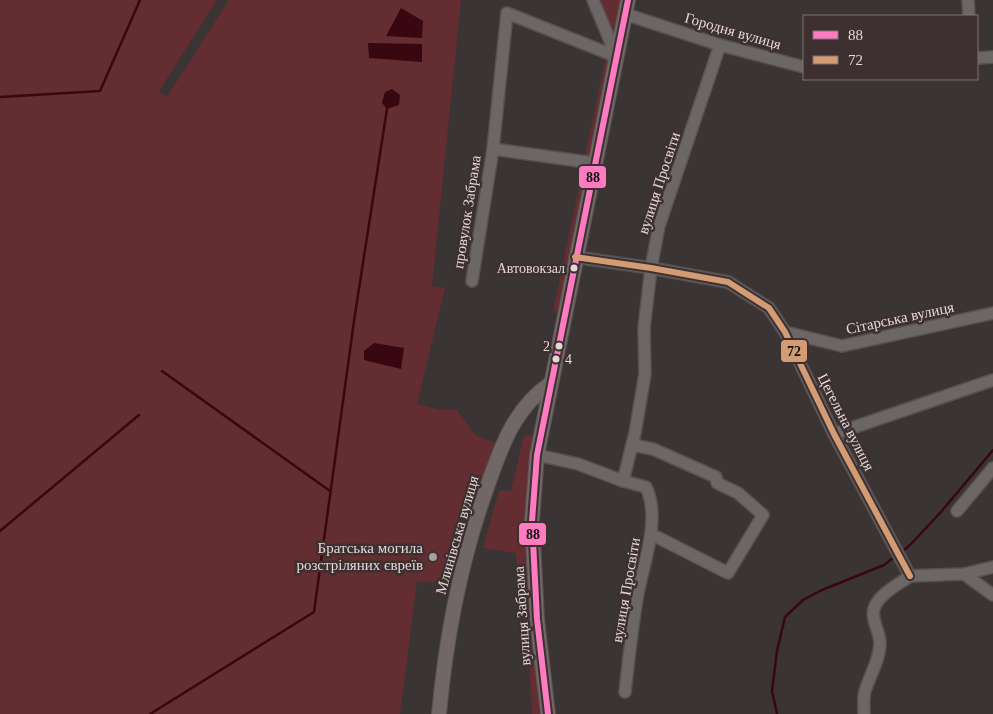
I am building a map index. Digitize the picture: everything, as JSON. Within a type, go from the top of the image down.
[{"type":"main road","name":"вулиця Забрама","points":[[548,714],[537,619],[532,521],[537,455],[594,164],[613,55],[626,7]]},
{"type":"main road","name":"Млинівська вулиця","points":[[439,714],[450,622],[462,564],[480,505],[501,445],[519,414],[537,393],[550,384]]},
{"type":"street","points":[[593,0],[611,43],[613,55]]},
{"type":"street","points":[[968,0],[970,15]]},
{"type":"street","name":"Городня вулиця","points":[[626,7],[720,45],[803,67]]},
{"type":"street","name":"провулок Забрама","points":[[472,281],[493,148],[507,13],[613,55]]},
{"type":"street","name":"вулиця Просвіти","points":[[623,481],[632,445],[644,374],[644,328],[650,268],[659,226],[720,45]]},
{"type":"street","points":[[978,58],[993,57]]},
{"type":"street","name":"провулок Забрама","points":[[493,148],[594,164]]},
{"type":"street","name":"Цегельна вулиця","points":[[575,258],[650,268],[728,282],[769,308],[785,332],[834,434],[910,576]]},
{"type":"street","name":"Сітарська вулиця","points":[[785,332],[842,346],[993,313]]},
{"type":"street","points":[[834,434],[993,380]]},
{"type":"street","points":[[632,445],[653,449],[716,477],[717,483],[738,493],[763,516],[728,573],[651,534]]},
{"type":"street","name":"вулиця Просвіти","points":[[537,455],[578,464],[646,488],[650,496],[651,534],[638,594],[624,692]]},
{"type":"street","points":[[957,511],[993,468]]},
{"type":"street","points":[[864,714],[864,693],[879,651],[880,642],[873,618],[875,604],[910,576],[964,574],[993,567]]},
{"type":"street","points":[[964,574],[993,595]]},
{"type":"shaded area","points":[[0,0],[217,0],[159,91],[167,97],[229,0],[461,0],[432,286],[445,288],[417,404],[439,410],[457,410],[475,435],[498,444],[455,584],[417,581],[400,714],[0,714]]},
{"type":"shaded area","points":[[596,0],[622,0],[614,42]]},
{"type":"shaded area","points":[[401,8],[423,21],[422,38],[386,36]]},
{"type":"shaded area","points":[[368,43],[422,44],[422,62],[369,58]]},
{"type":"shaded area","points":[[606,57],[610,58],[590,161],[584,160]]},
{"type":"shaded area","points":[[392,89],[400,95],[399,105],[387,109],[382,103],[385,92]]},
{"type":"shaded area","points":[[584,164],[589,165],[559,312],[553,311]]},
{"type":"shaded area","points":[[374,343],[404,348],[401,369],[364,360],[364,351]]},
{"type":"shaded area","points":[[524,435],[534,436],[532,619],[522,626],[516,553],[483,548],[499,491],[511,491]]},
{"type":"shaded area","points":[[533,625],[543,714],[532,714],[527,628]]},
{"type":"waterway","points":[[0,97],[100,91],[140,0]]},
{"type":"waterway","points":[[150,714],[314,612],[355,314],[387,109]]},
{"type":"waterway","points":[[162,371],[330,491]]},
{"type":"waterway","points":[[0,531],[139,415]]},
{"type":"waterway","points":[[904,550],[940,513],[993,450]]},
{"type":"waterway","points":[[777,714],[772,691],[777,651],[785,617],[803,600],[822,590],[884,565],[893,558]]},
{"type":"transit line","name":"88","points":[[548,714],[537,619],[532,521],[537,455],[628,0]]},
{"type":"transit line","name":"72","points":[[575,257],[728,282],[769,308],[785,332],[834,434],[910,576]]},
{"type":"place","name":"Автовокзал","points":[[574,268]]},
{"type":"place","name":"2","points":[[559,346]]},
{"type":"place","name":"4","points":[[556,359]]},
{"type":"place","name":"Братська могила розстріляних євреїв","points":[[433,557]]}]
